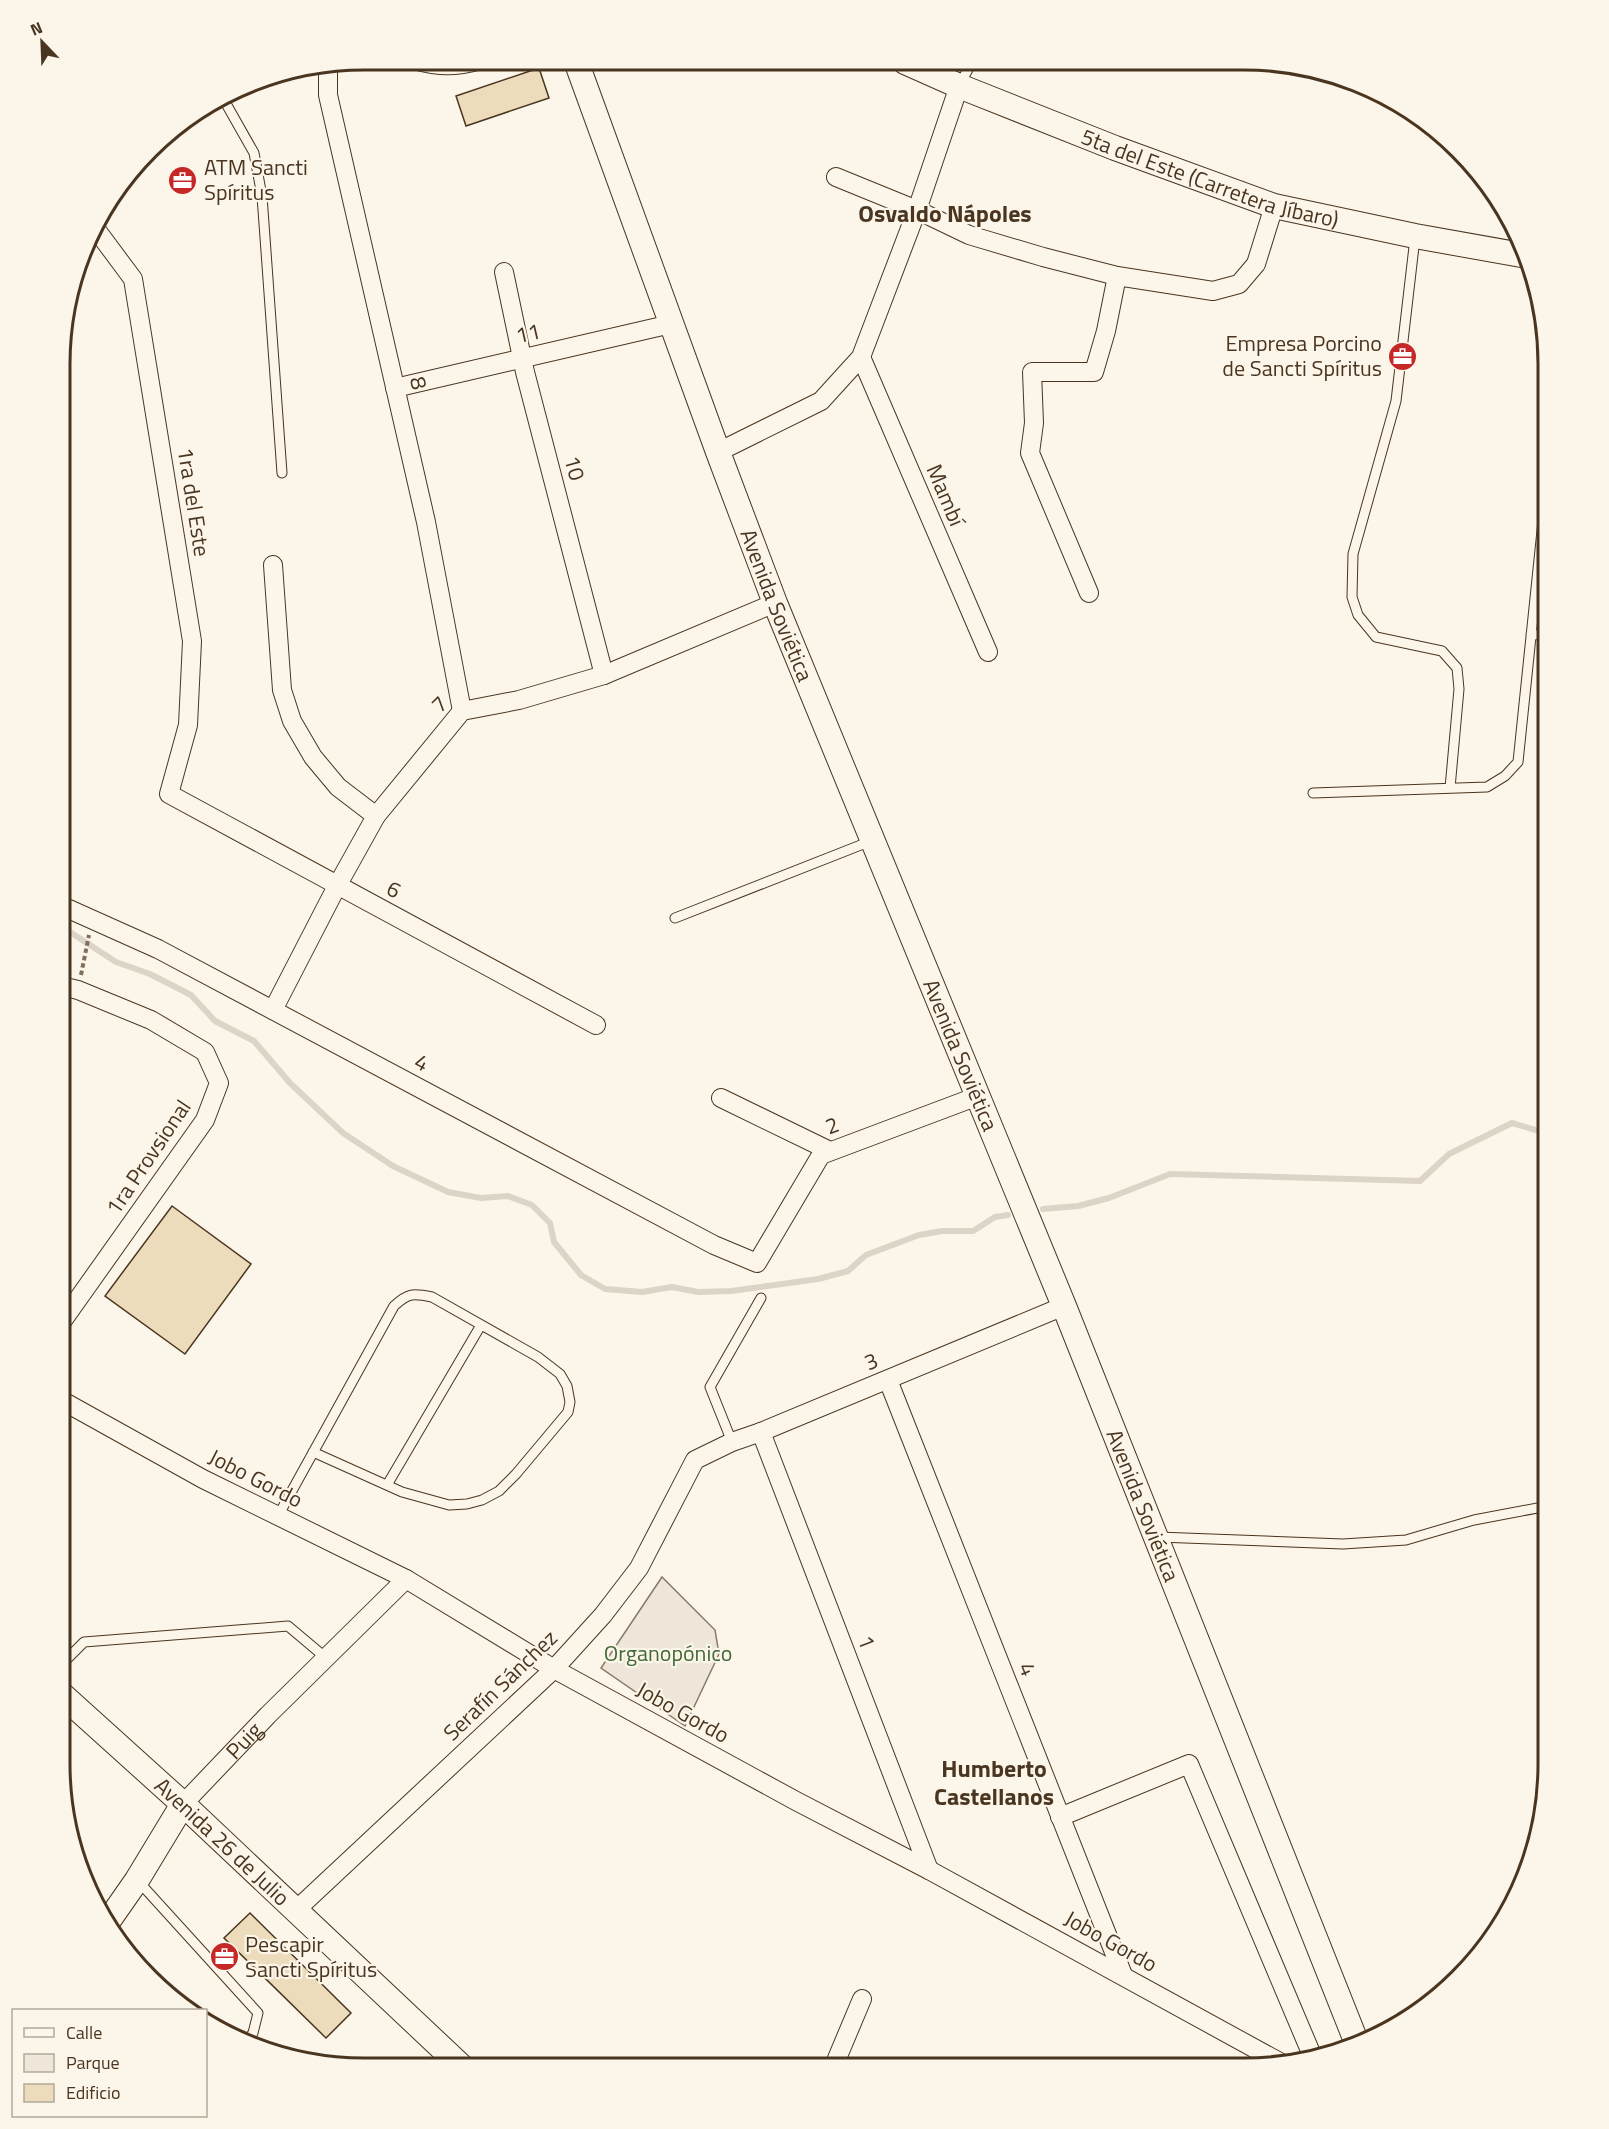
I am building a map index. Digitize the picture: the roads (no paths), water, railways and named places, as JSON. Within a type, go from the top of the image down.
[{"type":"street","name":"Avenida Soviética","points":[[579,70],[717,452],[775,603],[1064,1306],[1354,2037]]},
{"type":"street","name":"5ta del Este (Carretera Jíbaro)","points":[[923,70],[1115,148],[1274,206],[1415,236],[1517,254]]},
{"type":"street","name":"8","points":[[328,73],[328,95],[426,522],[462,711]]},
{"type":"street","points":[[717,452],[821,401],[861,357],[917,210],[959,86]]},
{"type":"street","points":[[836,177],[917,210],[969,235],[1117,276],[1213,291],[1239,284],[1256,264],[1274,206]]},
{"type":"street","name":"1ra del Este","points":[[100,235],[133,279],[192,641],[188,725],[170,795]]},
{"type":"street","name":"10","points":[[504,272],[523,359],[604,675]]},
{"type":"street","points":[[1089,593],[1030,453],[1034,423],[1032,372],[1094,372],[1106,332],[1117,276]]},
{"type":"street","name":"11","points":[[395,388],[671,324]]},
{"type":"street","name":"Mambí","points":[[861,357],[988,652]]},
{"type":"street","points":[[273,565],[282,690],[292,721],[313,757],[338,787],[376,816]]},
{"type":"street","name":"7","points":[[273,1010],[376,816],[462,711],[519,700],[604,675],[775,603]]},
{"type":"street","name":"6","points":[[170,795],[597,1025]]},
{"type":"street","name":"4","points":[[70,910],[158,949],[714,1245],[757,1263]]},
{"type":"street","name":"1ra Provsional","points":[[70,987],[151,1020],[205,1052],[219,1083],[205,1120],[70,1310]]},
{"type":"street","name":"2","points":[[757,1263],[821,1155],[978,1096]]},
{"type":"street","points":[[721,1098],[830,1151]]},
{"type":"street","name":"3","points":[[695,1460],[732,1442],[1064,1306]]},
{"type":"street","name":"4","points":[[888,1380],[1123,1975]]},
{"type":"street","name":"Jobo Gordo","points":[[70,1405],[203,1479],[406,1579],[554,1669],[1123,1975],[1271,2057]]},
{"type":"street","name":"1","points":[[760,1432],[928,1870]]},
{"type":"street","name":"Serafín Sánchez","points":[[295,1911],[554,1669],[603,1615],[639,1568],[695,1460]]},
{"type":"street","name":"Puig","points":[[112,1916],[137,1880],[183,1804],[268,1715],[406,1579]]},
{"type":"street","name":"Avenida 26 de Julio","points":[[70,1702],[183,1804],[452,2058]]},
{"type":"street","points":[[1060,1817],[1189,1764],[1310,2051]]},
{"type":"street","points":[[837,2058],[861,1999]]},
{"type":"lane","points":[[959,86],[968,70]]},
{"type":"lane","points":[[225,106],[254,153],[262,196],[282,473]]},
{"type":"lane","points":[[1415,236],[1396,401],[1353,554],[1352,597],[1358,615],[1376,637],[1442,651],[1457,668],[1459,689],[1450,788]]},
{"type":"lane","points":[[1313,793],[1487,787],[1505,776],[1518,762],[1538,567]]},
{"type":"lane","points":[[1531,633],[1538,634]]},
{"type":"lane","points":[[675,918],[872,840]]},
{"type":"lane","points":[[278,1516],[313,1452],[394,1306],[404,1296],[416,1294],[432,1297],[538,1357],[560,1374],[567,1386],[570,1402],[568,1412],[516,1474],[499,1491],[482,1500],[467,1504],[449,1505],[402,1492],[313,1452]]},
{"type":"lane","points":[[732,1442],[710,1387],[761,1298]]},
{"type":"lane","points":[[387,1485],[481,1325]]},
{"type":"lane","points":[[1156,1537],[1343,1544],[1406,1540],[1474,1520],[1538,1508]]},
{"type":"lane","points":[[70,1656],[84,1642],[288,1626],[327,1658]]},
{"type":"lane","points":[[137,1880],[258,2013],[251,2036]]},
{"type":"waterway","points":[[70,932],[116,962],[150,974],[191,995],[215,1021],[254,1041],[290,1083],[343,1133],[393,1166],[448,1192],[481,1198],[508,1196],[532,1205],[550,1223],[554,1242],[581,1275],[605,1289],[642,1292],[672,1287],[698,1292],[731,1291],[818,1279],[848,1271],[866,1255],[919,1235],[942,1231],[973,1231],[995,1217],[1008,1215]]},
{"type":"waterway","points":[[1043,1209],[1078,1206],[1109,1198],[1170,1174],[1420,1181],[1449,1154],[1512,1123],[1538,1131]]},
{"type":"place","name":"ATM Sancti Spíritus","points":[[183,180]]},
{"type":"place","name":"Empresa Porcino de Sancti Spíritus","points":[[1403,356]]},
{"type":"place","name":"Pescapir Sancti Spíritus","points":[[224,1957]]},
{"type":"district","name":"Osvaldo Nápoles","points":[[945,213]]},
{"type":"district","name":"Humberto Castellanos","points":[[994,1782]]},
{"type":"park label","name":"Organopónico","points":[[668,1653]]}]
